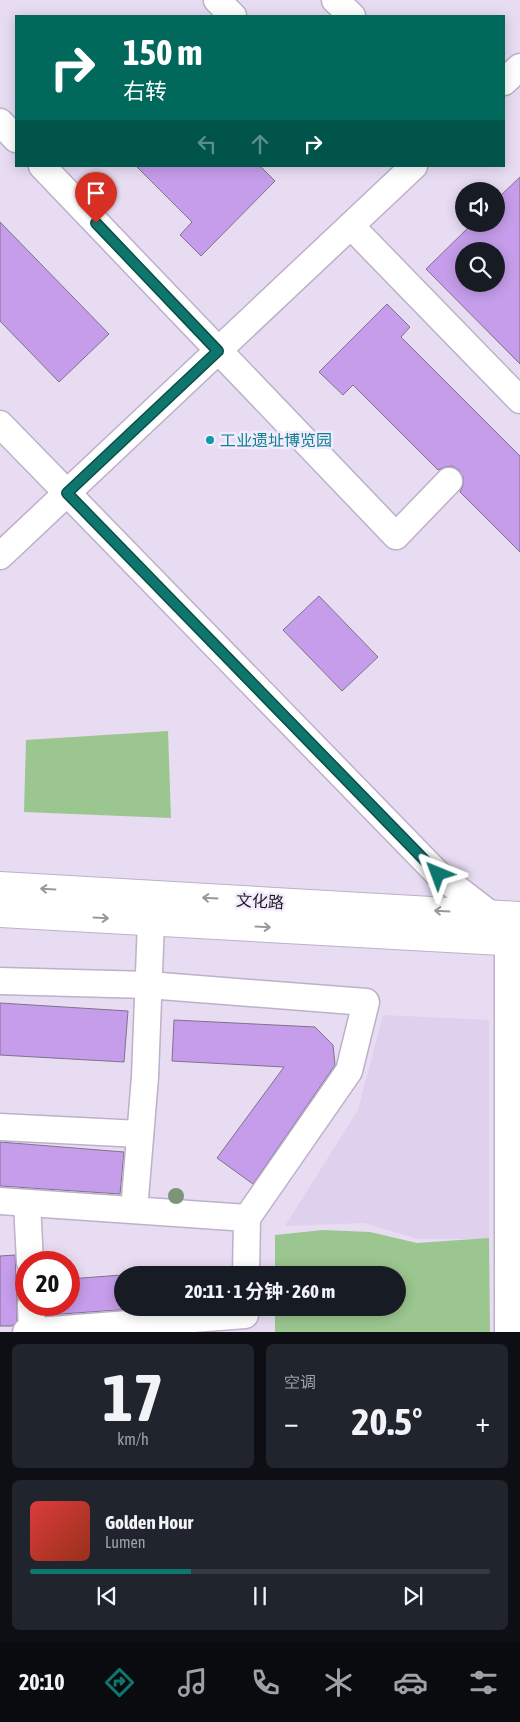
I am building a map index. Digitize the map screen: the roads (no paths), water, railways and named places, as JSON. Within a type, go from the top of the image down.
[{"type":"main road","name":"文化路","points":[[0,886],[509,926]]},
{"type":"main road","name":"文化路","points":[[0,913],[151,921],[509,926]]},
{"type":"street","points":[[217,0],[232,15]]},
{"type":"street","points":[[335,0],[351,15]]},
{"type":"street","points":[[505,81],[520,67]]},
{"type":"street","points":[[0,122],[15,139]]},
{"type":"street","points":[[43,167],[396,536],[449,480]]},
{"type":"street","points":[[0,556],[350,226],[399,171]]},
{"type":"street","points":[[350,226],[520,400]]},
{"type":"street","points":[[0,424],[438,874],[509,926],[508,1332]]},
{"type":"street","points":[[134,1210],[145,1077],[151,921]]},
{"type":"street","points":[[0,981],[148,985],[366,1002],[349,1071],[247,1218],[246,1266]]},
{"type":"street","points":[[0,1127],[140,1134]]},
{"type":"street","points":[[0,1201],[247,1218]]},
{"type":"street","points":[[27,1203],[29,1251]]},
{"type":"street","points":[[31,1316],[32,1332]]},
{"type":"street","points":[[26,1332],[232,1316]]},
{"type":"place","name":"工业遗址博览园","points":[[210,440]]}]
